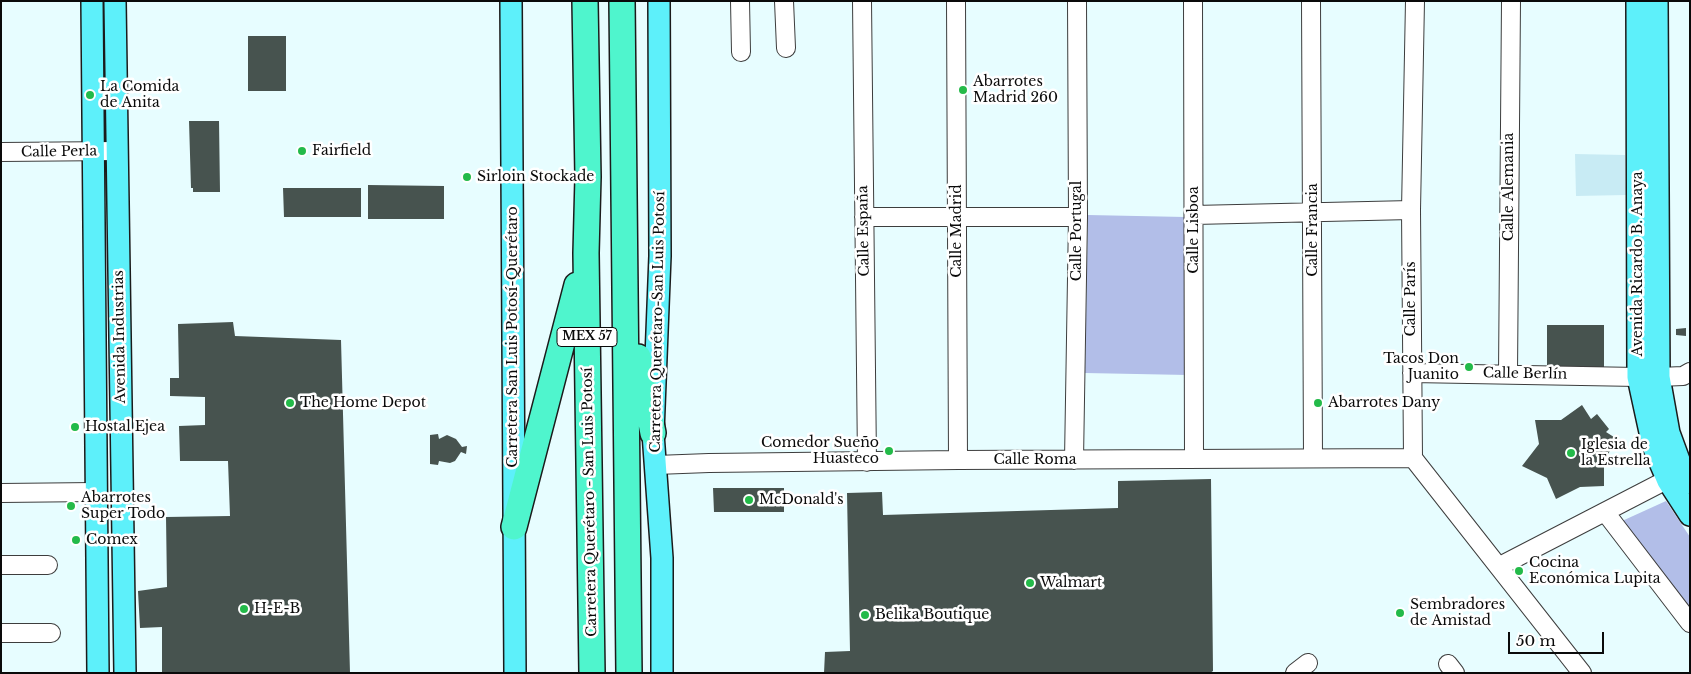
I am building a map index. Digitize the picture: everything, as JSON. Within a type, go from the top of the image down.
[{"type":"highway","name":"Carretera Querétaro - San Luis Potosí","points":[[585,1],[588,177],[586,253],[592,673]]},
{"type":"highway","name":"MEX 57","points":[[622,1],[629,673]]},
{"type":"highway","points":[[514,527],[586,253]]},
{"type":"highway","points":[[626,300],[653,433]]},
{"type":"main road","name":"Avenida Industrias","points":[[92,1],[98,673]]},
{"type":"main road","name":"Avenida Industrias","points":[[115,1],[125,673]]},
{"type":"main road","name":"Carretera San Luis Potosí-Querétaro","points":[[511,1],[515,673]]},
{"type":"main road","name":"Carretera Querétaro-San Luis Potosí","points":[[659,1],[660,256],[653,433],[662,558],[662,673]]},
{"type":"main road","name":"Avenida Ricardo B. Anaya","points":[[1637,1],[1647,72],[1648,377],[1683,476],[1690,516]]},
{"type":"main road","name":"Avenida Ricardo B. Anaya","points":[[1647,72],[1657,1]]},
{"type":"street","points":[[740,1],[741,52]]},
{"type":"street","points":[[784,1],[786,48]]},
{"type":"street","name":"Calle España","points":[[862,1],[867,462]]},
{"type":"street","name":"Calle Madrid","points":[[956,1],[958,460]]},
{"type":"street","name":"Calle Portugal","points":[[1074,460],[1078,217],[1077,1]]},
{"type":"street","name":"Calle Lisboa","points":[[1193,1],[1194,458]]},
{"type":"street","name":"Calle Francia","points":[[1312,1],[1313,458]]},
{"type":"street","name":"Calle París","points":[[1413,458],[1411,210],[1415,1]]},
{"type":"street","name":"Calle Alemania","points":[[1508,373],[1511,1]]},
{"type":"street","name":"Calle Perla","points":[[1,152],[117,151]]},
{"type":"street","points":[[1194,214],[1313,214],[1411,210]]},
{"type":"street","points":[[864,217],[1078,217]]},
{"type":"street","name":"Calle Berlín","points":[[1412,373],[1508,373],[1648,377],[1684,376],[1690,372]]},
{"type":"street","points":[[1413,458],[1500,566],[1582,673]]},
{"type":"street","name":"Calle Roma","points":[[656,465],[709,462],[1413,458]]},
{"type":"street","points":[[1500,566],[1605,512],[1683,476]]},
{"type":"street","points":[[1,493],[95,492]]},
{"type":"street","points":[[1605,512],[1690,623]]},
{"type":"street","points":[[1,565],[48,565]]},
{"type":"street","points":[[1,633],[51,633]]},
{"type":"shaded area","points":[[1575,154],[1625,155],[1626,195],[1576,196]]},
{"type":"shaded area","points":[[1088,215],[1185,217],[1188,375],[1085,373]]},
{"type":"shaded area","points":[[1666,501],[1690,537],[1690,610],[1622,521]]},
{"type":"building","points":[[248,36],[286,36],[286,91],[248,91]]},
{"type":"building","points":[[189,121],[219,121],[220,192],[193,192],[193,188],[191,188]]},
{"type":"building","points":[[368,185],[444,186],[444,219],[368,219]]},
{"type":"building","points":[[283,188],[361,188],[361,217],[284,217]]},
{"type":"building","points":[[233,322],[235,336],[341,340],[350,673],[162,673],[162,627],[140,628],[138,591],[167,587],[166,517],[230,516],[228,461],[180,461],[179,426],[205,425],[205,397],[170,396],[170,378],[179,378],[178,324]]},
{"type":"building","points":[[1547,325],[1604,325],[1604,367],[1547,367]]},
{"type":"building","points":[[1686,328],[1686,336],[1676,335],[1676,329]]},
{"type":"building","name":"Iglesia de la Estrella","points":[[1582,405],[1591,419],[1597,414],[1609,429],[1606,432],[1617,439],[1604,461],[1604,486],[1580,487],[1556,499],[1547,478],[1522,466],[1539,444],[1535,420],[1561,420]]},
{"type":"building","points":[[438,434],[439,439],[447,435],[456,439],[462,447],[467,446],[466,454],[461,452],[455,461],[450,463],[439,461],[438,465],[430,464],[430,435]]},
{"type":"building","name":"Walmart","points":[[1211,479],[1213,671],[1210,673],[824,673],[825,652],[850,651],[847,493],[882,492],[883,515],[1118,508],[1118,481]]},
{"type":"building","name":"McDonald's","points":[[713,488],[784,488],[784,512],[714,512]]},
{"type":"place","name":"Abarrotes Madrid 260","points":[[963,90]]},
{"type":"place","name":"La Comida de Anita","points":[[90,95]]},
{"type":"place","name":"Fairfield","points":[[302,151]]},
{"type":"place","name":"Sirloin Stockade","points":[[467,177]]},
{"type":"place","name":"Tacos Don Juanito","points":[[1469,367]]},
{"type":"place","name":"The Home Depot","points":[[290,403]]},
{"type":"place","name":"Abarrotes Dany","points":[[1318,403]]},
{"type":"place","name":"Hostal Ejea","points":[[75,427]]},
{"type":"place","name":"Comedor Sueño Huasteco","points":[[889,451]]},
{"type":"place","name":"Iglesia de la Estrella","points":[[1571,453]]},
{"type":"place","name":"McDonald's","points":[[749,500]]},
{"type":"place","name":"Abarrotes Super Todo","points":[[71,506]]},
{"type":"place","name":"Comex","points":[[76,540]]},
{"type":"place","name":"Cocina Económica Lupita","points":[[1519,571]]},
{"type":"place","name":"Walmart","points":[[1030,583]]},
{"type":"place","name":"H-E-B","points":[[244,609]]},
{"type":"place","name":"Sembradores de Amistad","points":[[1400,613]]},
{"type":"place","name":"Belika Boutique","points":[[865,615]]}]
